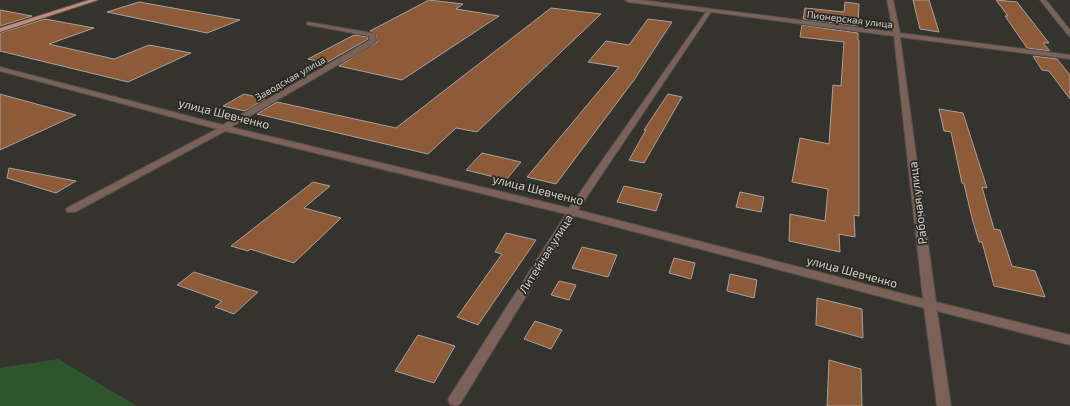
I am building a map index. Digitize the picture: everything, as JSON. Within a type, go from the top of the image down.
[{"type":"main road","points":[[0,30],[96,0]]},
{"type":"street","name":"Пионерская улица","points":[[628,0],[1070,57]]},
{"type":"street","points":[[679,7],[684,0]]},
{"type":"street","name":"Рабочая улица","points":[[890,0],[897,35],[944,406]]},
{"type":"street","points":[[1043,0],[1070,34]]},
{"type":"street","name":"Литейная улица","points":[[454,400],[572,212],[709,11]]},
{"type":"street","name":"Заводская улица","points":[[71,210],[224,128],[365,47],[373,40],[372,34],[309,24]]},
{"type":"street","name":"улица Шевченко","points":[[0,69],[224,128],[572,212],[1070,340]]},
{"type":"green space","points":[[58,359],[137,406],[0,406],[0,368]]},
{"type":"building","points":[[429,0],[463,4],[456,9],[499,16],[402,80],[339,66],[377,42],[376,35],[370,31]]},
{"type":"building","points":[[913,0],[929,0],[939,32],[920,29]]},
{"type":"building","points":[[996,0],[1017,2],[1049,43],[1043,43],[1050,51],[1027,48],[1005,16],[1008,16]]},
{"type":"building","points":[[139,2],[240,20],[207,33],[107,12]]},
{"type":"building","points":[[845,2],[859,4],[858,26],[803,19],[805,8],[844,12]]},
{"type":"building","points":[[551,8],[601,14],[477,132],[456,128],[428,154],[257,114],[277,102],[396,128]]},
{"type":"building","points":[[0,10],[32,16],[0,26]]},
{"type":"building","points":[[45,19],[94,28],[49,44],[114,59],[149,45],[191,53],[128,82],[0,51],[0,33]]},
{"type":"building","points":[[648,19],[672,22],[634,80],[556,184],[527,177],[619,67],[588,62],[606,41],[629,45]]},
{"type":"building","points":[[802,25],[858,33],[859,216],[854,215],[855,237],[839,234],[840,252],[789,241],[790,214],[825,221],[828,189],[792,182],[800,138],[829,144],[833,85],[841,86],[844,42],[800,37]]},
{"type":"building","points":[[354,35],[368,37],[368,39],[326,63],[308,59]]},
{"type":"building","points":[[1033,56],[1057,59],[1070,75],[1070,99],[1049,71],[1042,70]]},
{"type":"building","points":[[0,94],[76,115],[0,150]]},
{"type":"building","points":[[244,94],[265,99],[245,111],[223,106]]},
{"type":"building","points":[[668,94],[682,97],[644,163],[629,160],[646,130],[644,130]]},
{"type":"building","points":[[939,109],[963,113],[987,188],[982,187],[994,229],[1000,230],[1012,266],[1035,271],[1045,297],[994,286],[982,242],[979,242],[964,184],[962,183],[951,132],[944,131]]},
{"type":"building","points":[[482,153],[521,162],[506,180],[466,170]]},
{"type":"building","points":[[9,168],[76,181],[56,193],[7,178]]},
{"type":"building","points":[[313,182],[330,186],[304,208],[341,218],[294,263],[250,249],[248,251],[231,246]]},
{"type":"building","points":[[624,186],[662,194],[656,211],[617,202]]},
{"type":"building","points":[[740,192],[764,197],[761,212],[736,207]]},
{"type":"building","points":[[506,233],[536,240],[478,325],[457,317],[502,254],[495,252]]},
{"type":"building","points":[[582,247],[617,255],[608,277],[572,268]]},
{"type":"building","points":[[674,258],[695,263],[691,279],[669,273]]},
{"type":"building","points":[[194,272],[258,292],[234,314],[215,307],[222,301],[177,285]]},
{"type":"building","points":[[730,274],[757,280],[754,298],[727,291]]},
{"type":"building","points":[[559,281],[576,285],[569,300],[551,295]]},
{"type":"building","points":[[817,298],[862,309],[863,338],[816,325]]},
{"type":"building","points":[[535,321],[562,330],[551,349],[524,339]]},
{"type":"building","points":[[418,335],[455,346],[434,383],[395,371]]},
{"type":"building","points":[[829,360],[861,369],[862,406],[827,406]]}]
